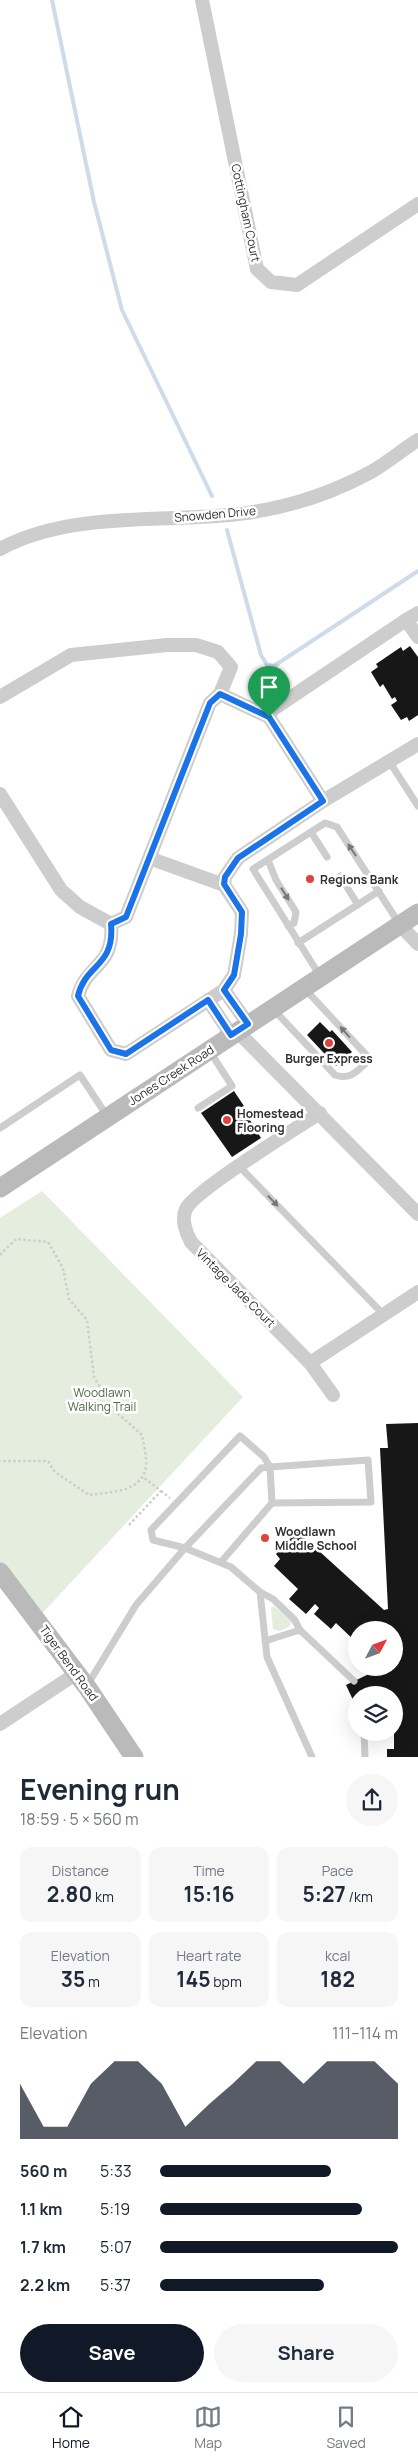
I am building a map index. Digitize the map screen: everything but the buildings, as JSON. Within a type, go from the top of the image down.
[{"type":"main road","name":"Jones Creek Road","points":[[0,1188],[418,913]]},
{"type":"main road","name":"Tiger Bend Road","points":[[0,1572],[82,1680],[134,1757]]},
{"type":"street","name":"Cottingham Court","points":[[202,0],[257,269],[271,282],[296,285],[418,204]]},
{"type":"street","name":"Snowden Drive","points":[[0,549],[12,543],[71,525],[239,514],[304,502],[371,471],[418,440]]},
{"type":"street","points":[[269,717],[272,710],[412,616],[418,637]]},
{"type":"street","points":[[0,697],[71,655],[167,645],[196,645],[218,652],[231,666],[220,694],[210,703],[126,917],[111,924]]},
{"type":"street","points":[[220,694],[269,717],[323,801]]},
{"type":"street","points":[[224,884],[225,877],[238,858],[323,801],[418,744]]},
{"type":"street","points":[[0,794],[62,890],[80,907],[111,924]]},
{"type":"street","points":[[111,924],[113,941],[104,958],[80,987],[78,996],[111,1050],[126,1054],[224,990],[234,975],[241,934],[242,912],[224,884],[149,858]]},
{"type":"street","points":[[400,925],[418,944]]},
{"type":"street","points":[[224,990],[239,1030]]},
{"type":"street","points":[[208,1000],[418,1214]]},
{"type":"street","name":"Vintage Jade Court","points":[[320,1113],[239,1166],[192,1201],[186,1210],[186,1232],[191,1242],[310,1363],[332,1394]]},
{"type":"street","points":[[310,1363],[418,1292]]},
{"type":"street","points":[[0,1724],[82,1680]]},
{"type":"lane","points":[[389,762],[418,806]]},
{"type":"lane","points":[[320,976],[253,869],[325,823],[337,828],[400,925]]},
{"type":"lane","points":[[311,832],[326,857]]},
{"type":"lane","points":[[268,860],[276,880],[296,912],[294,923],[288,926]]},
{"type":"lane","points":[[340,876],[358,904]]},
{"type":"lane","points":[[298,943],[379,891]]},
{"type":"lane","points":[[272,1008],[335,1075],[346,1078],[354,1074],[370,1059],[304,987]]},
{"type":"lane","points":[[198,1108],[232,1086],[208,1050]]},
{"type":"lane","points":[[0,1128],[80,1075],[108,1117]]},
{"type":"lane","points":[[239,1166],[383,1314]]},
{"type":"lane","points":[[221,1562],[272,1503],[270,1467],[264,1457],[240,1436],[151,1530],[153,1540],[184,1548],[221,1562],[240,1573],[260,1592],[273,1599],[294,1619],[300,1630],[354,1681]]},
{"type":"lane","points":[[82,1680],[136,1605],[184,1548],[258,1469],[368,1460],[371,1502],[272,1503]]},
{"type":"lane","points":[[260,1592],[270,1668],[312,1757]]},
{"type":"lane","points":[[265,1641],[300,1630]]},
{"type":"lane","points":[[364,1741],[365,1757]]},
{"type":"path","points":[[0,1255],[16,1239],[48,1242],[63,1268],[69,1300],[87,1320],[94,1377],[114,1410],[142,1435],[146,1467],[143,1476],[129,1489],[89,1495],[55,1472],[48,1461],[0,1461]]},
{"type":"path","points":[[129,1525],[161,1490],[143,1476]]},
{"type":"green space","name":"Woodlawn Walking Trail","points":[[42,1191],[243,1397],[37,1619],[0,1567],[0,1218]]},
{"type":"green space","points":[[274,1606],[292,1621],[289,1627],[280,1631],[273,1629],[271,1608]]},
{"type":"waterway","points":[[52,0],[94,202],[122,310],[212,496]]},
{"type":"waterway","points":[[227,530],[261,655],[267,665],[274,666],[418,571]]},
{"type":"place","name":"Regions Bank","points":[[310,879]]},
{"type":"place","name":"Burger Express","points":[[329,1043]]},
{"type":"place","name":"Homestead Flooring","points":[[227,1120]]},
{"type":"place","name":"Woodlawn Middle School","points":[[265,1538]]},
{"type":"route","points":[[220,694],[269,717],[323,801],[238,858],[225,877],[224,884],[242,912],[241,934],[234,975],[224,990],[248,1024],[231,1035],[208,1000],[126,1054],[111,1050],[78,996],[80,987],[104,958],[113,941],[111,924],[126,917],[210,703],[220,694]]}]
